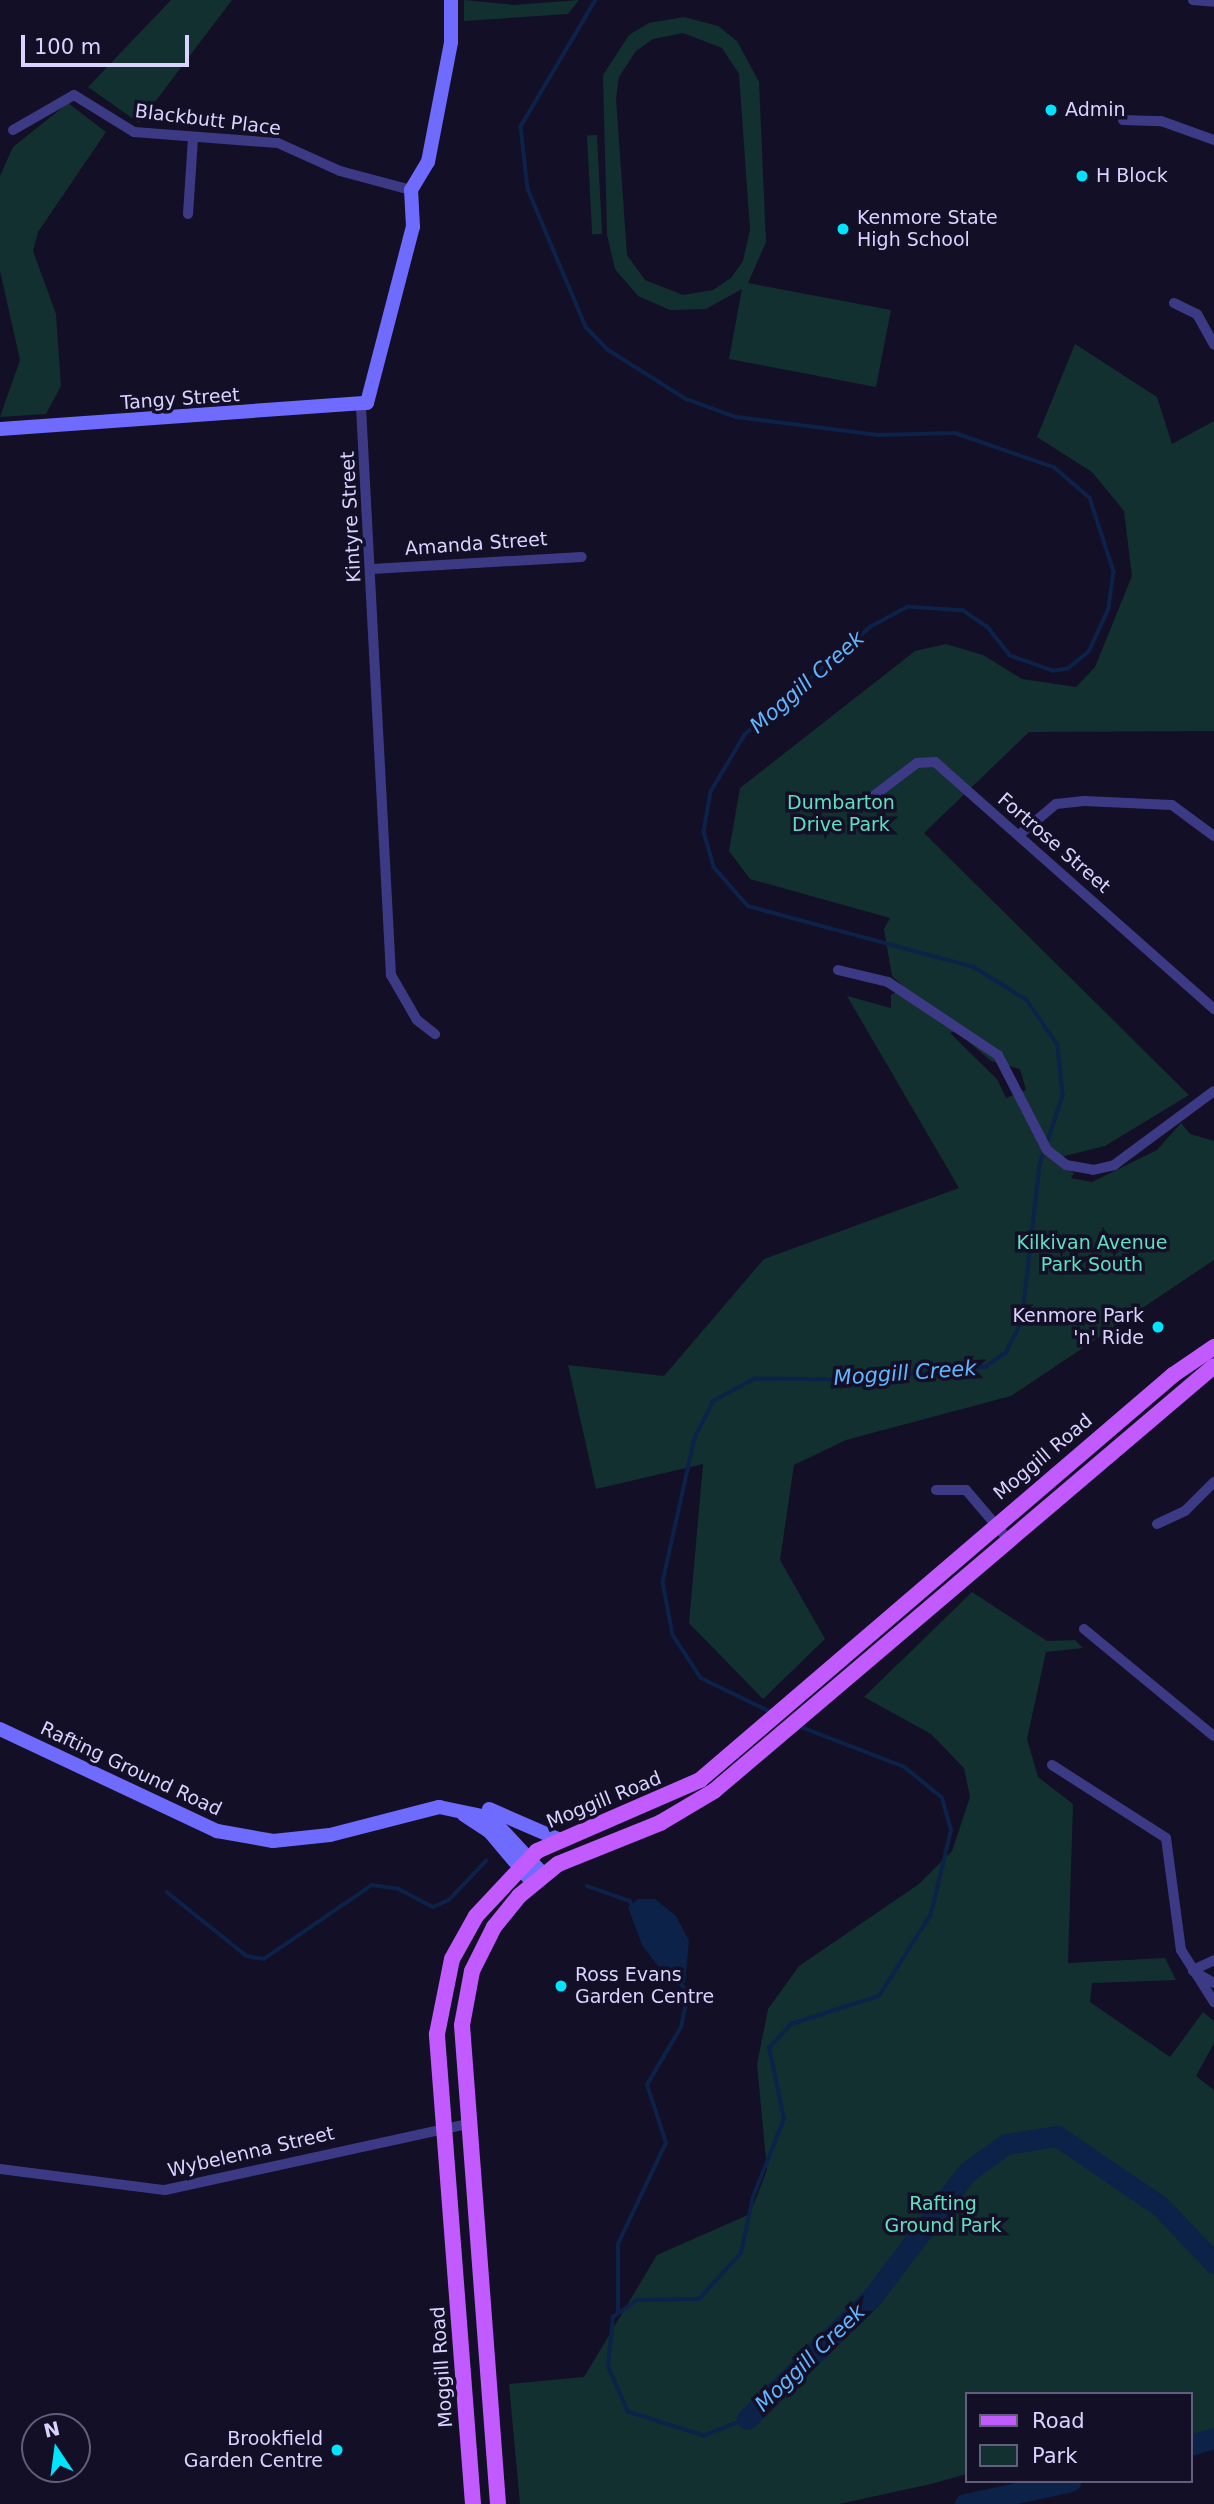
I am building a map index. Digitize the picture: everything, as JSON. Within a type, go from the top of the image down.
[{"type":"main road","name":"Moggill Road","points":[[498,2504],[467,2124],[462,2025],[472,1971],[504,1912],[538,1878],[689,1809],[806,1688],[995,1525],[1214,1347]]},
{"type":"main road","name":"Moggill Road","points":[[473,2504],[437,2034],[442,1990],[476,1916],[524,1861],[558,1839],[678,1793],[739,1758],[824,1694],[1214,1366]]},
{"type":"street","points":[[361,407],[371,397],[413,227],[411,190],[428,163],[451,42],[451,0]]},
{"type":"street","points":[[1194,0],[1214,2]]},
{"type":"street","name":"Blackbutt Place","points":[[13,130],[74,95],[134,132],[193,139],[278,143],[340,171],[411,190]]},
{"type":"street","points":[[1123,120],[1161,121],[1214,140]]},
{"type":"street","points":[[188,214],[193,139]]},
{"type":"street","points":[[1174,303],[1197,314],[1214,345]]},
{"type":"street","name":"Tangy Street","points":[[0,429],[361,407]]},
{"type":"street","name":"Kintyre Street","points":[[361,407],[372,569],[391,975],[417,1020],[435,1034]]},
{"type":"street","name":"Amanda Street","points":[[372,569],[582,557]]},
{"type":"street","name":"Fortrose Street","points":[[863,804],[917,763],[936,762],[1214,1009]]},
{"type":"street","points":[[1019,835],[1056,804],[1084,800],[1172,805],[1214,835]]},
{"type":"street","points":[[838,970],[888,982],[998,1055],[1047,1150],[1066,1165],[1093,1170],[1114,1165],[1214,1091]]},
{"type":"street","points":[[1157,1524],[1185,1511],[1214,1482]]},
{"type":"street","points":[[936,1490],[966,1490],[1007,1538]]},
{"type":"street","points":[[1084,1629],[1213,1732]]},
{"type":"street","name":"Rafting Ground Road","points":[[0,1729],[216,1831],[273,1841],[330,1835],[391,1817],[485,1807],[558,1839]]},
{"type":"street","points":[[1052,1766],[1166,1838],[1181,1950],[1214,2002]]},
{"type":"street","points":[[453,1809],[489,1831],[524,1861],[538,1878]]},
{"type":"street","points":[[1193,1970],[1214,1960]]},
{"type":"street","points":[[1193,1970],[1214,1983]]},
{"type":"street","name":"Wybelenna Street","points":[[0,2169],[127,2190],[165,2190],[467,2124]]},
{"type":"green space","points":[[171,0],[232,0],[139,123],[88,87]]},
{"type":"green space","points":[[464,0],[514,5],[579,0],[568,14],[464,21]]},
{"type":"green space","points":[[684,17],[718,26],[737,41],[759,82],[766,242],[748,283],[891,310],[876,387],[729,359],[742,289],[706,309],[670,310],[638,296],[615,269],[607,235],[603,75],[629,35],[649,23]],"holes":[[[683,33],[722,48],[739,74],[750,230],[743,261],[731,278],[713,290],[683,295],[645,280],[627,255],[616,98],[619,77],[636,51],[653,39]]]},
{"type":"green space","points":[[68,103],[106,132],[38,232],[33,251],[56,314],[61,386],[46,414],[0,417],[20,360],[0,271],[0,176],[13,147]]},
{"type":"green space","points":[[597,135],[602,234],[592,234],[587,136]]},
{"type":"green space","points":[[1075,344],[1157,397],[1172,444],[1214,421],[1214,731],[1029,732],[924,833],[1189,1095],[1105,1146],[1052,1159],[1074,1173],[1071,1178],[1092,1182],[1157,1150],[1181,1123],[1190,1134],[1214,1141],[1214,1260],[1011,1396],[846,1440],[794,1465],[780,1560],[825,1639],[763,1699],[689,1623],[703,1464],[596,1489],[568,1365],[664,1376],[764,1259],[959,1188],[847,996],[891,1008],[891,995],[904,987],[892,976],[884,929],[890,918],[750,879],[729,851],[740,788],[915,651],[946,644],[983,655],[1022,679],[1076,687],[1095,667],[1132,576],[1124,511],[1092,472],[1037,437]],"holes":[[[956,1031],[991,1061],[1020,1069],[1026,1090],[1006,1098],[997,1079],[950,1033]]]},
{"type":"green space","name":"Rafting Ground Park","points":[[972,1592],[1047,1641],[1075,1640],[1083,1648],[1046,1652],[1027,1739],[1038,1777],[1073,1804],[1068,1963],[1165,1958],[1176,1980],[1092,1983],[1090,2002],[1170,2057],[1203,2012],[1214,2021],[1214,2043],[1196,2076],[1214,2090],[1214,2448],[1193,2434],[1193,2392],[965,2392],[965,2475],[931,2484],[839,2504],[520,2504],[509,2384],[584,2377],[657,2255],[750,2214],[767,2170],[757,2064],[768,2009],[799,1966],[919,1884],[952,1851],[970,1797],[964,1768],[931,1734],[864,1697]]},
{"type":"water","points":[[638,1899],[655,1899],[676,1916],[689,1941],[685,1983],[670,1982],[642,1945],[628,1907]]},
{"type":"waterway","name":"Moggill Creek","points":[[596,0],[521,127],[528,189],[586,327],[607,349],[686,399],[736,417],[878,435],[955,433],[1054,467],[1090,498],[1114,572],[1109,609],[1089,652],[1068,669],[1053,671],[1010,656],[987,627],[963,611],[908,607],[871,627],[745,735],[711,792],[704,832],[714,867],[748,906],[974,967],[1027,1000],[1058,1045],[1063,1096],[1040,1165],[1022,1322],[1006,1353],[986,1367],[863,1380],[755,1379],[714,1401],[695,1438],[663,1582],[673,1635],[701,1678],[771,1712]]},
{"type":"waterway","name":"Moggill Creek","points":[[747,2419],[704,2436],[628,2412],[608,2367],[613,2317],[637,2300],[699,2299],[741,2253],[753,2197],[784,2119],[769,2048],[791,2024],[879,1996],[931,1914],[951,1830],[942,1798],[904,1767],[800,1727]]},
{"type":"waterway","points":[[167,1892],[247,1956],[264,1959],[372,1885],[399,1889],[433,1907],[449,1900],[486,1861]]},
{"type":"waterway","points":[[587,1886],[630,1901],[634,1909]]},
{"type":"waterway","points":[[618,2312],[618,2244],[666,2143],[647,2085],[681,2027],[688,1993],[678,1981]]},
{"type":"waterway","name":"Moggill Creek","points":[[747,2419],[872,2297],[966,2173],[1006,2144],[1057,2136],[1160,2206],[1214,2263]]},
{"type":"waterway","name":"Moggill Creek","points":[[1193,2444],[1214,2438]]},
{"type":"waterway","name":"Moggill Creek","points":[[965,2504],[1062,2483]]},
{"type":"place","name":"Admin","points":[[1051,110]]},
{"type":"place","name":"H Block","points":[[1082,176]]},
{"type":"place","name":"Kenmore State High School","points":[[843,229]]},
{"type":"place","name":"Kenmore Park 'n' Ride","points":[[1158,1327]]},
{"type":"place","name":"Ross Evans Garden Centre","points":[[561,1986]]},
{"type":"place","name":"Brookfield Garden Centre","points":[[337,2450]]},
{"type":"park label","name":"Dumbarton Drive Park","points":[[841,814]]},
{"type":"park label","name":"Kilkivan Avenue Park South","points":[[1092,1254]]}]
